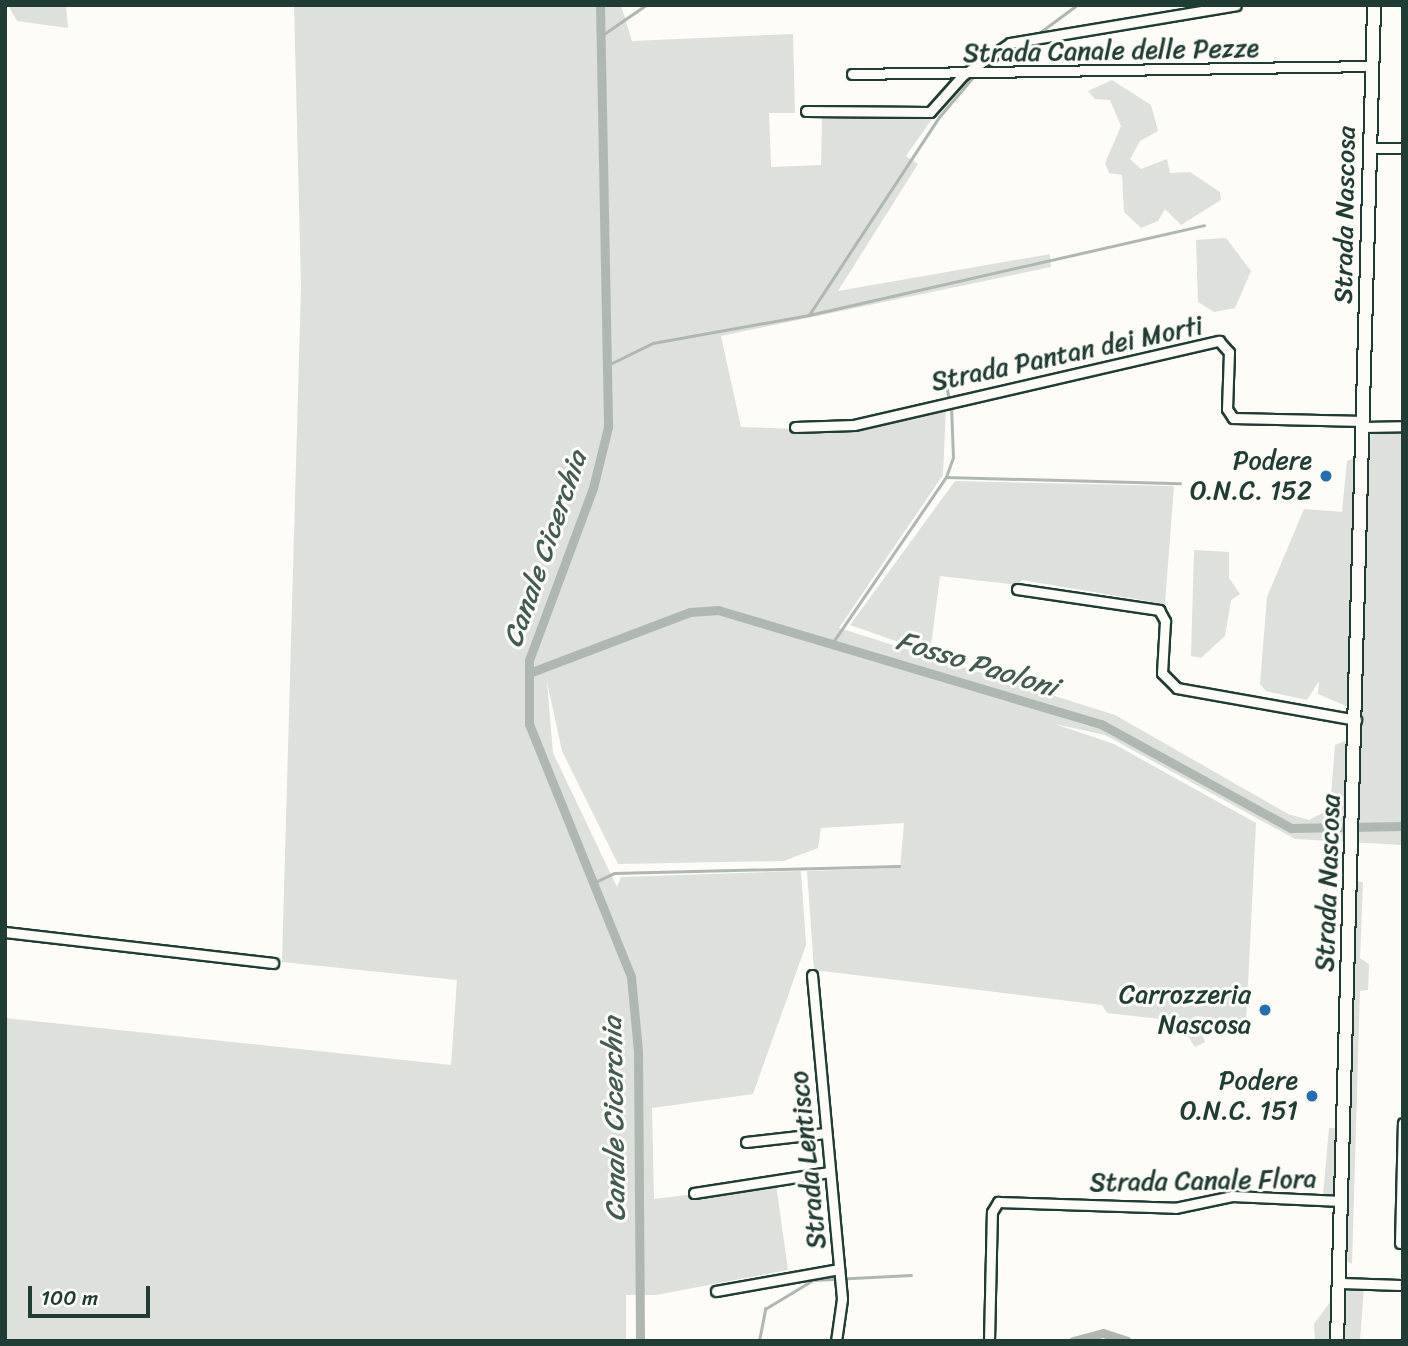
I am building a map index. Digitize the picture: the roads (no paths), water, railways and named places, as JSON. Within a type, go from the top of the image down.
[{"type":"street","points":[[806,111],[930,112],[963,75],[1002,47],[1039,37],[1236,5]]},
{"type":"street","name":"Strada Nascosa","points":[[1337,1341],[1374,5]]},
{"type":"street","name":"Strada Canale delle Pezze","points":[[852,74],[984,75],[1372,66]]},
{"type":"street","points":[[1369,148],[1403,148]]},
{"type":"street","name":"Strada Pantan dei Morti","points":[[795,426],[849,426],[943,402],[1219,341],[1228,349],[1227,409],[1233,418],[1364,424]]},
{"type":"street","points":[[1364,424],[1403,426]]},
{"type":"street","points":[[1017,589],[1158,610],[1165,621],[1162,673],[1177,688],[1356,720]]},
{"type":"street","points":[[5,932],[273,963]]},
{"type":"street","name":"Strada Lentisco","points":[[811,975],[841,1282],[836,1341]]},
{"type":"street","points":[[1400,1243],[1403,1123]]},
{"type":"street","points":[[746,1142],[825,1133]]},
{"type":"street","points":[[694,1193],[829,1172]]},
{"type":"street","name":"Strada Canale Flora","points":[[989,1341],[992,1212],[998,1202],[1180,1208],[1232,1196],[1341,1200]]},
{"type":"street","points":[[716,1291],[839,1269]]},
{"type":"street","points":[[1338,1283],[1403,1285]]},
{"type":"waterway","name":"Canale Cicerchia","points":[[600,5],[608,427],[593,488],[529,660],[529,724],[631,977],[638,1051],[640,1341]]},
{"type":"waterway","points":[[601,36],[646,5]]},
{"type":"waterway","points":[[1035,36],[1077,5]]},
{"type":"waterway","points":[[985,68],[1021,45]]},
{"type":"waterway","points":[[809,315],[939,117],[974,76]]},
{"type":"waterway","points":[[610,364],[653,343],[809,315],[1204,225]]},
{"type":"waterway","points":[[946,380],[949,399]]},
{"type":"waterway","points":[[831,645],[946,477],[953,458],[951,406]]},
{"type":"waterway","points":[[946,477],[1180,483]]},
{"type":"waterway","name":"Fosso Paoloni","points":[[529,673],[690,612],[718,610],[1101,724],[1291,828],[1403,826]]},
{"type":"waterway","points":[[593,883],[614,873],[899,866]]},
{"type":"waterway","points":[[759,1341],[765,1309],[813,1280],[911,1275]]},
{"type":"waterway","points":[[1073,1341],[1103,1333],[1127,1341]]},
{"type":"place","name":"Podere O.N.C. 152","points":[[1326,476]]},
{"type":"place","name":"Carrozzeria Nascosa","points":[[1265,1010]]},
{"type":"place","name":"Podere O.N.C. 151","points":[[1312,1096]]}]
